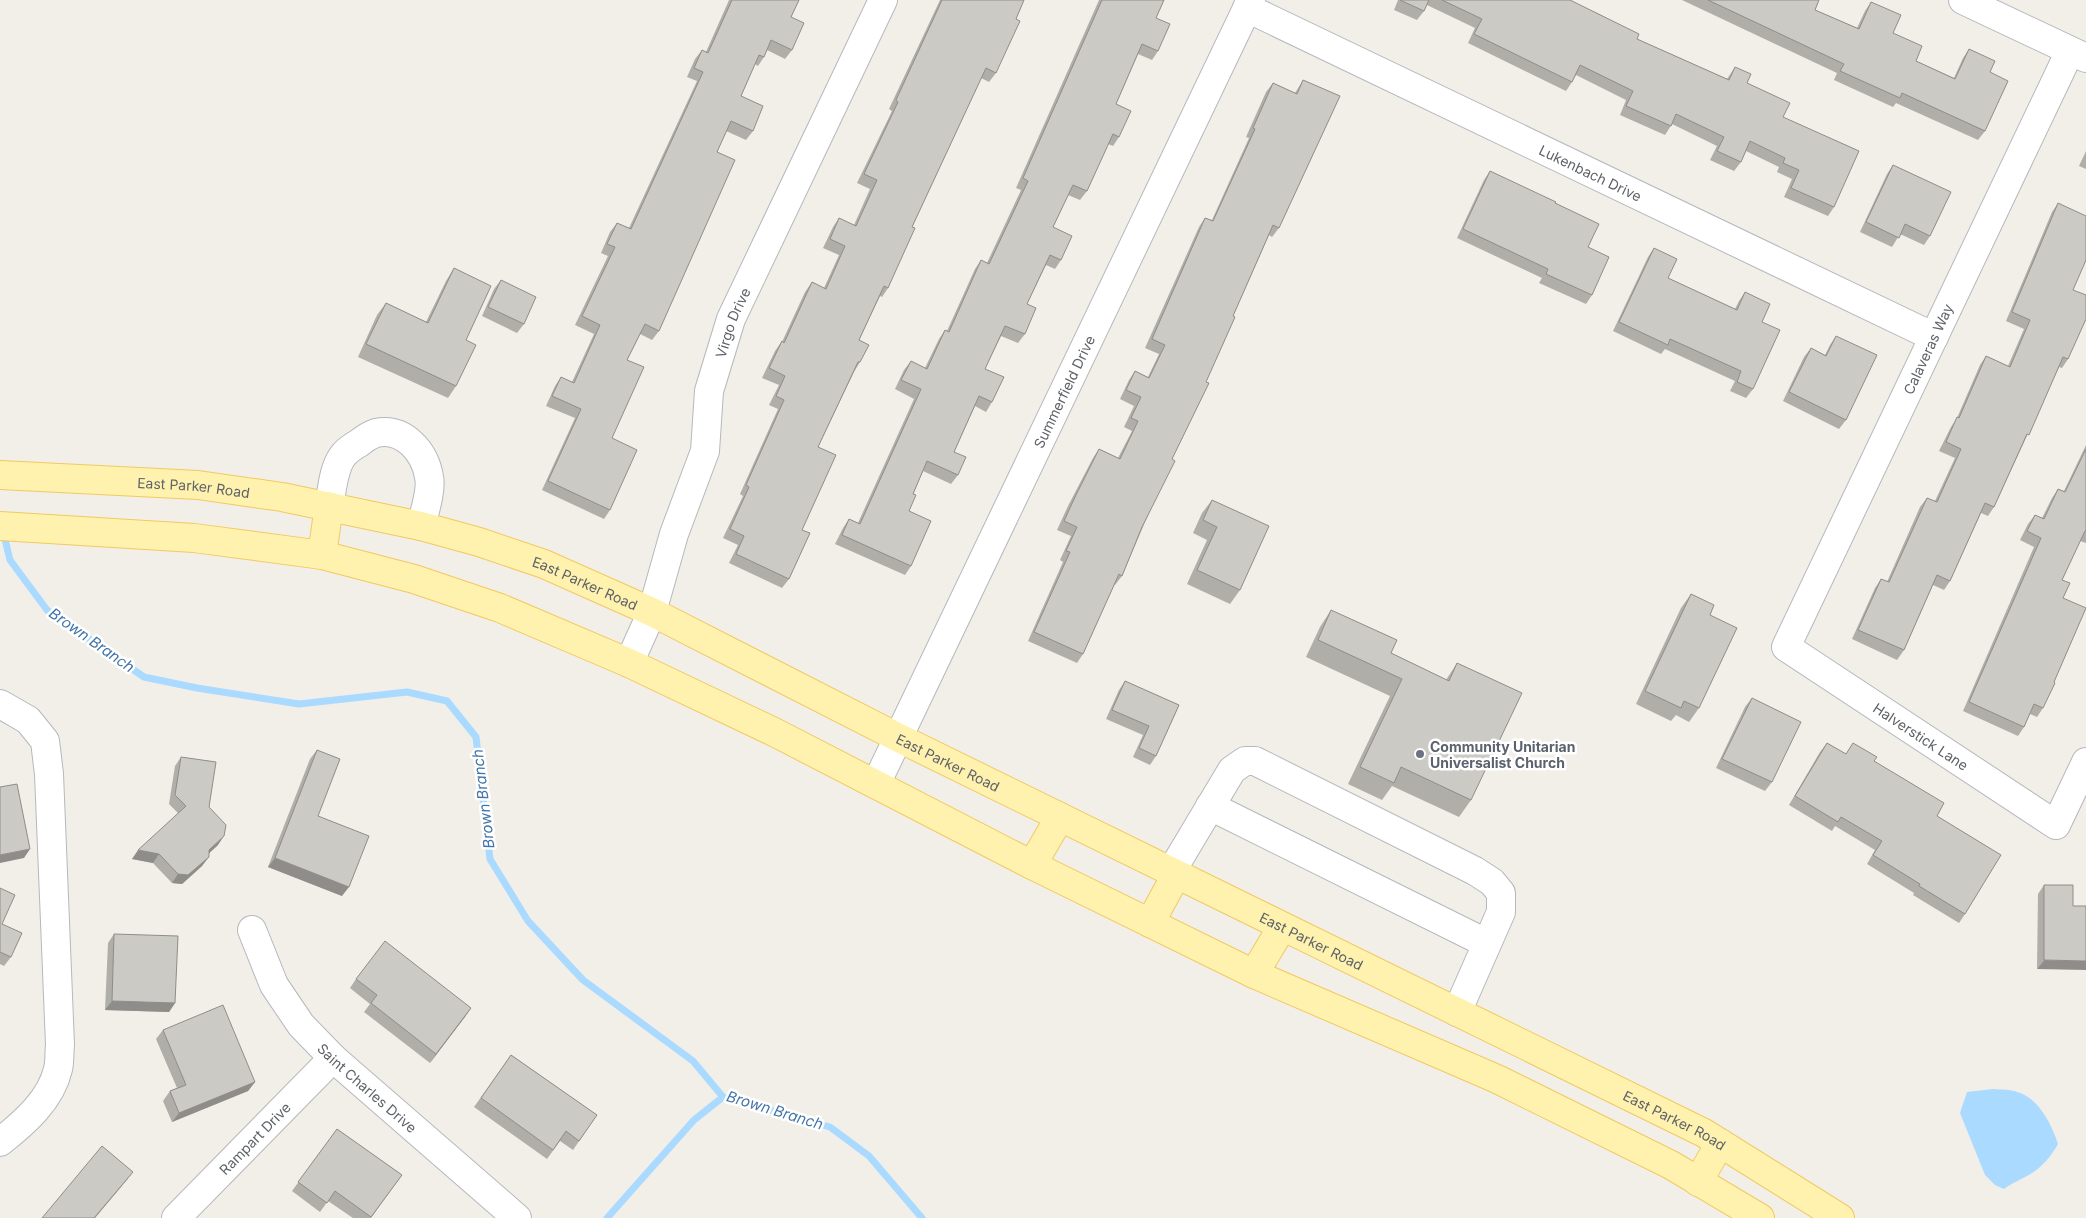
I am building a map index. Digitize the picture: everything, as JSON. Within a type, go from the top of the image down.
[{"type":"main road","name":"East Parker Road","points":[[10,475],[198,485],[329,506],[421,526],[479,542],[574,576],[652,612],[897,737],[1513,1039],[1720,1143],[1840,1218]]},
{"type":"main road","points":[[322,555],[329,506]]},
{"type":"main road","points":[[0,526],[194,538],[322,555],[377,568],[460,593],[500,608],[629,663],[776,733],[1032,865],[1254,974],[1497,1080],[1671,1165],[1760,1218]]},
{"type":"main road","points":[[1032,865],[1060,817]]},
{"type":"main road","points":[[1150,923],[1174,873]]},
{"type":"main road","points":[[1254,974],[1282,927]]},
{"type":"main road","points":[[1497,1080],[1513,1039]]},
{"type":"main road","points":[[1698,1182],[1720,1143]]},
{"type":"street","name":"Virgo Drive","points":[[629,663],[652,612],[674,534],[705,451],[709,391],[731,319],[883,0]]},
{"type":"street","points":[[1963,0],[2078,55]]},
{"type":"street","name":"Lukenbach Drive","points":[[1249,4],[1934,337]]},
{"type":"street","name":"Summerfield Drive","points":[[876,784],[1249,4]]},
{"type":"street","name":"Calaveras Way","points":[[1786,647],[1934,337],[2078,55]]},
{"type":"street","points":[[329,506],[337,467],[346,451],[370,435],[393,433],[405,438],[416,447],[424,458],[430,479],[421,526]]},
{"type":"street","name":"Halverstick Lane","points":[[1786,647],[2056,825],[2086,762]]},
{"type":"street","points":[[0,704],[28,720],[45,741],[49,774],[60,1045],[58,1069],[48,1093],[27,1120],[0,1142]]},
{"type":"street","points":[[1174,873],[1210,806],[1232,770],[1245,761],[1255,761],[1475,871],[1492,882],[1501,893],[1501,912],[1457,1012]]},
{"type":"street","points":[[1210,806],[1486,943]]},
{"type":"street","name":"Saint Charles Drive","points":[[252,930],[274,985],[301,1025],[333,1058],[517,1218]]},
{"type":"street","name":"Rampart Drive","points":[[176,1218],[333,1058]]},
{"type":"water","points":[[1993,1089],[2014,1091],[2025,1095],[2031,1100],[2038,1106],[2048,1121],[2058,1144],[2039,1167],[2004,1189],[1995,1185],[1985,1175],[1960,1113],[1967,1092]]},
{"type":"building","points":[[732,0],[799,0],[791,17],[804,23],[792,50],[771,40],[764,57],[759,55],[741,96],[763,106],[753,131],[731,121],[717,152],[735,160],[659,331],[645,324],[627,360],[644,367],[612,438],[637,450],[610,510],[548,481],[581,409],[552,396],[561,377],[574,383],[600,325],[582,316],[615,247],[607,244],[617,223],[631,229],[703,72],[694,68],[702,50],[708,53]]},
{"type":"building","points":[[942,0],[1024,0],[1016,19],[1020,21],[996,73],[986,68],[912,227],[915,228],[888,288],[884,286],[859,340],[869,345],[860,362],[858,362],[818,447],[836,455],[802,530],[810,533],[789,579],[736,554],[744,536],[730,529],[749,487],[746,485],[784,400],[776,396],[785,376],[769,368],[782,341],[784,343],[812,282],[826,289],[845,246],[830,239],[839,218],[856,226],[877,180],[864,174],[898,102],[896,100]]},
{"type":"building","points":[[1102,0],[1164,0],[1156,18],[1170,24],[1158,51],[1142,44],[1116,104],[1131,111],[1119,137],[1113,134],[1087,191],[1073,185],[1053,227],[1072,236],[1061,260],[1050,255],[1027,304],[1036,308],[1025,334],[1005,326],[985,369],[1004,377],[992,402],[979,396],[954,452],[966,457],[958,475],[927,461],[913,494],[916,495],[909,511],[931,521],[911,566],[842,535],[849,519],[860,524],[921,389],[901,380],[911,361],[927,369],[945,330],[949,332],[981,260],[989,264],[1028,181],[1023,178]]},
{"type":"building","points":[[1400,0],[1429,0],[1424,11]]},
{"type":"building","points":[[1442,0],[1570,0],[1639,34],[1637,39],[1729,80],[1735,67],[1751,74],[1747,83],[1790,103],[1783,117],[1859,151],[1834,207],[1791,188],[1799,170],[1783,163],[1785,158],[1750,141],[1741,162],[1717,151],[1724,137],[1676,114],[1671,126],[1626,106],[1633,91],[1580,65],[1572,82],[1474,34],[1482,19]]},
{"type":"building","points":[[1708,0],[1819,0],[1815,10],[1859,29],[1871,2],[1901,15],[1893,33],[1922,46],[1916,61],[1955,79],[1969,49],[1995,61],[1990,72],[2008,81],[1985,131],[1902,93],[1900,98],[1840,71],[1844,64]]},
{"type":"building","points":[[1303,80],[1340,96],[1279,228],[1273,225],[1206,382],[1209,383],[1172,459],[1175,461],[1142,527],[1122,576],[1119,574],[1083,654],[1034,632],[1070,552],[1066,551],[1077,527],[1064,521],[1099,449],[1120,459],[1138,421],[1131,418],[1141,397],[1126,390],[1135,371],[1149,378],[1165,345],[1152,339],[1205,218],[1213,221],[1255,129],[1253,128],[1273,83],[1297,94]]},
{"type":"building","points":[[1893,165],[1951,192],[1930,236],[1905,224],[1899,238],[1866,222]]},
{"type":"building","points":[[1490,171],[1599,224],[1588,247],[1609,257],[1592,295],[1546,274],[1548,269],[1463,229]]},
{"type":"building","points":[[2058,203],[2086,216],[2086,260],[2073,290],[2086,295],[2086,319],[2068,359],[2063,357],[2029,435],[2027,434],[1994,507],[1985,503],[1950,581],[1937,575],[1904,650],[1858,630],[1881,579],[1889,582],[1927,498],[1937,502],[1961,449],[1946,442],[1957,417],[1959,418],[1986,356],[2010,367],[2030,320],[2012,312]]},
{"type":"building","points":[[1654,248],[1677,259],[1668,278],[1737,310],[1745,292],[1770,304],[1762,322],[1780,330],[1753,389],[1737,382],[1741,371],[1670,339],[1668,345],[1619,322]]},
{"type":"building","points":[[454,268],[491,286],[466,340],[476,345],[456,386],[366,344],[386,303],[428,323]]},
{"type":"building","points":[[501,280],[536,297],[524,324],[488,307]]},
{"type":"building","points":[[1836,336],[1877,355],[1846,420],[1789,392],[1811,348],[1826,356]]},
{"type":"building","points":[[2086,449],[2086,531],[2062,580],[2070,583],[2063,598],[2086,608],[2043,708],[2034,704],[2024,727],[1969,702],[2041,538],[2027,531],[2035,515],[2044,519],[2058,489],[2065,492]]},
{"type":"building","points":[[1212,500],[1269,526],[1240,590],[1197,570],[1217,527],[1203,520]]},
{"type":"building","points":[[1691,594],[1714,605],[1710,615],[1737,628],[1699,708],[1684,701],[1681,708],[1645,691]]},
{"type":"building","points":[[1331,610],[1397,640],[1391,653],[1449,681],[1457,663],[1522,693],[1471,800],[1401,767],[1394,783],[1360,767],[1402,679],[1318,640]]},
{"type":"building","points":[[1125,681],[1179,705],[1156,756],[1139,748],[1149,726],[1112,710]]},
{"type":"building","points":[[1752,698],[1801,722],[1772,782],[1722,759]]},
{"type":"building","points":[[1827,743],[1846,754],[1853,743],[1877,757],[1874,761],[1944,803],[1937,816],[2001,855],[1965,914],[1873,855],[1882,841],[1841,817],[1838,822],[1795,796]]},
{"type":"building","points":[[317,750],[340,759],[318,816],[369,836],[349,887],[275,858]]},
{"type":"building","points":[[181,757],[216,762],[209,807],[226,825],[224,836],[209,850],[209,857],[188,875],[178,874],[159,854],[138,850],[186,806],[175,795]]},
{"type":"building","points":[[17,784],[30,849],[0,855],[0,787]]},
{"type":"building","points":[[2044,885],[2073,885],[2073,906],[2086,906],[2086,961],[2044,960]]},
{"type":"building","points":[[0,888],[15,895],[2,924],[22,933],[11,957],[0,952]]},
{"type":"building","points":[[114,934],[178,936],[175,1003],[112,1001]]},
{"type":"building","points":[[385,941],[471,1008],[436,1054],[371,1003],[377,995],[356,979]]},
{"type":"building","points":[[223,1005],[255,1082],[179,1113],[170,1091],[186,1085],[163,1030]]},
{"type":"building","points":[[511,1055],[597,1115],[579,1141],[566,1131],[553,1150],[481,1098]]},
{"type":"building","points":[[337,1129],[402,1175],[371,1217],[335,1191],[327,1203],[298,1182]]},
{"type":"building","points":[[102,1146],[133,1172],[94,1218],[42,1218]]},
{"type":"waterway","name":"Brown Branch","points":[[3,531],[10,560],[47,610],[144,677],[197,688],[299,704],[407,692],[447,701],[476,737],[490,859],[528,921],[583,980],[693,1061],[723,1097],[830,1127],[869,1156],[922,1218]]},
{"type":"waterway","points":[[607,1218],[694,1120],[723,1097]]},
{"type":"place","name":"Community Unitarian Universalist Church","points":[[1420,754]]}]
